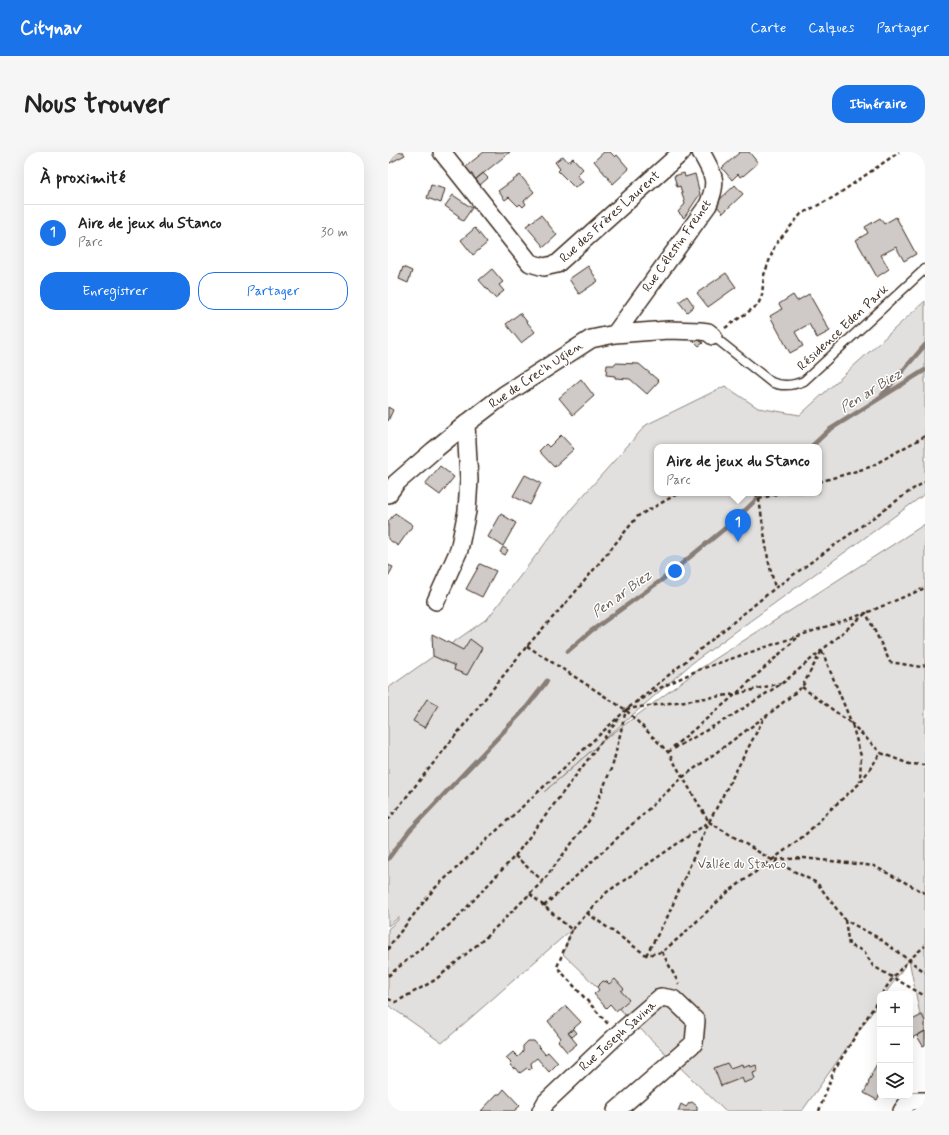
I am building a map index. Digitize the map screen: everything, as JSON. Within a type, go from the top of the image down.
[{"type":"street","name":"Rue des Frères Laurent","points":[[442,152],[530,263],[544,267],[558,264],[682,152]]},
{"type":"street","name":"Rue Célestin Freinet","points":[[614,334],[708,205],[714,192],[714,180],[701,152]]},
{"type":"street","name":"Rue de Crec'h Ugien","points":[[388,494],[396,483],[432,451],[466,424],[504,395],[591,339],[614,334],[668,330],[708,332],[713,336]]},
{"type":"street","points":[[436,601],[459,550],[466,511],[469,480],[466,424]]},
{"type":"street","name":"Rue Joseph Savina","points":[[541,1111],[546,1102],[617,1035],[661,997],[673,1000],[696,1021],[694,1043],[616,1111]]},
{"type":"street","points":[[902,1111],[909,1100],[925,1101]]},
{"type":"lane","name":"Résidence Eden Park","points":[[713,336],[771,382],[779,385],[796,384],[804,381],[925,269]]},
{"type":"path","points":[[713,336],[758,305],[762,295],[764,275],[776,245],[801,214],[834,197],[899,152]]},
{"type":"path","points":[[822,481],[870,467],[925,436]]},
{"type":"path","points":[[388,950],[390,945],[434,889],[626,710],[775,588],[913,489],[925,482]]},
{"type":"path","points":[[388,820],[527,646],[572,596],[638,516],[674,496]]},
{"type":"path","points":[[757,496],[768,559],[775,588]]},
{"type":"path","points":[[388,976],[454,921],[515,856],[626,710],[658,690],[698,670],[866,613],[925,588]]},
{"type":"path","points":[[668,752],[730,717],[784,682],[866,613]]},
{"type":"path","points":[[866,613],[890,662],[921,666],[925,665]]},
{"type":"path","points":[[668,752],[736,694],[800,636]]},
{"type":"path","points":[[527,646],[626,710],[668,752],[709,822],[772,860],[817,883],[845,920],[877,937],[925,972]]},
{"type":"path","points":[[544,906],[683,777],[764,718],[802,687],[822,650]]},
{"type":"path","points":[[822,650],[852,724],[861,756],[860,783]]},
{"type":"path","points":[[626,710],[736,694],[784,682]]},
{"type":"path","points":[[802,687],[852,724],[881,754],[909,764],[925,765]]},
{"type":"path","points":[[388,998],[396,1002],[435,980],[484,939],[543,881],[591,818],[613,764],[626,710]]},
{"type":"path","points":[[646,955],[666,920],[709,822],[764,718]]},
{"type":"path","points":[[587,912],[646,955],[662,952],[728,892],[804,835],[860,783],[881,754]]},
{"type":"path","points":[[617,1035],[557,967],[572,930],[607,892],[709,822]]},
{"type":"path","points":[[515,856],[543,881]]},
{"type":"path","points":[[772,860],[804,858],[874,866],[925,893]]},
{"type":"path","points":[[530,894],[572,930]]},
{"type":"path","points":[[845,920],[849,945],[864,951],[873,966],[925,996]]},
{"type":"path","points":[[884,991],[892,978],[925,946]]},
{"type":"path","points":[[662,952],[679,986]]},
{"type":"path","points":[[819,1111],[834,1070],[877,1002]]},
{"type":"green space","name":"Vallée du Stanco","points":[[925,301],[925,494],[691,664],[602,742],[698,670],[925,524],[925,1039],[909,960],[887,991],[877,991],[877,1005],[802,1111],[725,1111],[563,954],[571,930],[442,1043],[388,1005],[388,929],[398,920],[399,917],[388,926],[388,688],[488,618],[573,507],[646,425],[725,386],[758,408],[800,415]]},
{"type":"building","points":[[388,152],[403,152],[405,155],[390,163]]},
{"type":"building","points":[[484,152],[510,152],[475,180],[465,167]]},
{"type":"building","points":[[604,152],[610,152],[615,157],[617,155],[629,169],[613,184],[594,161]]},
{"type":"building","points":[[740,152],[749,152],[758,163],[743,176],[740,177],[738,174],[732,180],[722,168]]},
{"type":"building","points":[[563,156],[568,162],[573,158],[583,169],[577,175],[583,182],[575,188],[558,171],[560,169],[555,162]]},
{"type":"building","points":[[483,173],[488,178],[480,185],[475,180]]},
{"type":"building","points":[[684,173],[685,177],[695,174],[700,194],[684,218],[678,212],[685,204],[680,186],[677,187],[674,176]]},
{"type":"building","points":[[520,175],[534,192],[524,201],[526,204],[523,207],[520,204],[518,206],[509,197],[505,200],[498,191]]},
{"type":"building","points":[[431,185],[445,189],[441,203],[427,198]]},
{"type":"building","points":[[735,185],[743,194],[723,213],[715,204]]},
{"type":"building","points":[[453,195],[472,208],[463,221],[458,218],[459,216],[445,206]]},
{"type":"building","points":[[541,215],[557,235],[544,247],[526,226]]},
{"type":"building","points":[[896,217],[916,254],[904,261],[896,247],[881,255],[889,269],[877,277],[856,240],[868,233],[865,227],[880,218],[884,224]]},
{"type":"building","points":[[475,228],[487,243],[473,255],[461,240]]},
{"type":"building","points":[[588,266],[598,281],[579,294],[569,279]]},
{"type":"building","points":[[403,267],[412,271],[408,283],[399,279]]},
{"type":"building","points":[[492,269],[503,282],[499,285],[504,291],[495,298],[479,280]]},
{"type":"building","points":[[726,273],[736,287],[708,307],[697,293]]},
{"type":"building","points":[[809,294],[830,331],[817,338],[809,324],[795,332],[803,346],[790,353],[770,316],[782,309],[779,304],[793,295],[797,301]]},
{"type":"building","points":[[687,296],[694,306],[687,312],[679,302]]},
{"type":"building","points":[[520,313],[535,332],[521,343],[506,324]]},
{"type":"building","points":[[696,338],[703,343],[699,346],[694,341]]},
{"type":"building","points":[[615,363],[639,364],[659,381],[647,394],[630,379],[615,378],[615,376],[606,375],[607,365],[615,365]]},
{"type":"building","points":[[581,379],[594,396],[573,415],[559,398]]},
{"type":"building","points":[[388,407],[393,410],[388,421]]},
{"type":"building","points":[[561,435],[574,449],[554,467],[539,451],[546,444],[549,447]]},
{"type":"building","points":[[440,466],[454,477],[440,495],[425,484]]},
{"type":"building","points":[[525,475],[541,483],[530,505],[513,496]]},
{"type":"building","points":[[395,513],[413,525],[398,546],[388,539],[388,522]]},
{"type":"building","points":[[501,514],[516,523],[503,546],[488,537]]},
{"type":"building","points":[[503,547],[508,550],[505,555],[500,552]]},
{"type":"building","points":[[480,564],[496,571],[482,597],[466,589]]},
{"type":"building","points":[[388,565],[393,567],[388,577]]},
{"type":"building","points":[[432,634],[463,650],[470,639],[482,648],[467,675],[454,670],[455,666],[433,656]]},
{"type":"building","points":[[427,699],[438,705],[425,728],[413,721]]},
{"type":"building","points":[[615,979],[624,989],[621,991],[629,1000],[616,1011],[610,1004],[606,1008],[594,994],[599,990],[597,987],[603,981],[609,984]]},
{"type":"building","points":[[566,1006],[581,1022],[568,1033],[577,1044],[567,1052],[558,1041],[561,1038],[548,1021]]},
{"type":"building","points":[[922,1015],[925,1021],[925,1031],[913,1037],[913,1027],[913,1020]]},
{"type":"building","points":[[574,1029],[577,1033],[572,1037],[568,1033]]},
{"type":"building","points":[[925,1031],[925,1045],[923,1046],[917,1036]]},
{"type":"building","points":[[528,1041],[534,1041],[545,1054],[548,1052],[558,1063],[549,1072],[537,1058],[531,1063],[532,1068],[529,1070],[527,1068],[520,1073],[516,1068],[514,1069],[510,1065],[512,1064],[506,1058],[513,1052],[518,1057],[523,1052],[523,1046]]},
{"type":"building","points":[[727,1063],[730,1068],[742,1064],[743,1067],[750,1064],[751,1067],[756,1065],[758,1071],[753,1073],[755,1079],[744,1083],[742,1078],[721,1086],[714,1068]]},
{"type":"building","points":[[877,1064],[877,1100],[864,1093]]},
{"type":"building","points":[[504,1089],[520,1106],[514,1111],[481,1111],[497,1094],[500,1094]]},
{"type":"building","points":[[692,1102],[697,1106],[697,1111],[678,1111],[681,1104],[686,1107]]},
{"type":"waterway","points":[[882,395],[925,345]]},
{"type":"waterway","name":"Pen ar Biez","points":[[814,444],[829,430],[925,370]]},
{"type":"waterway","name":"Pen ar Biez","points":[[568,651],[591,631],[663,579],[734,521],[760,496]]},
{"type":"waterway","name":"Pen ar Biez","points":[[388,859],[410,830],[526,708],[547,681]]},
{"type":"place","name":"Aire de jeux du Stanco","points":[[738,542]]}]
